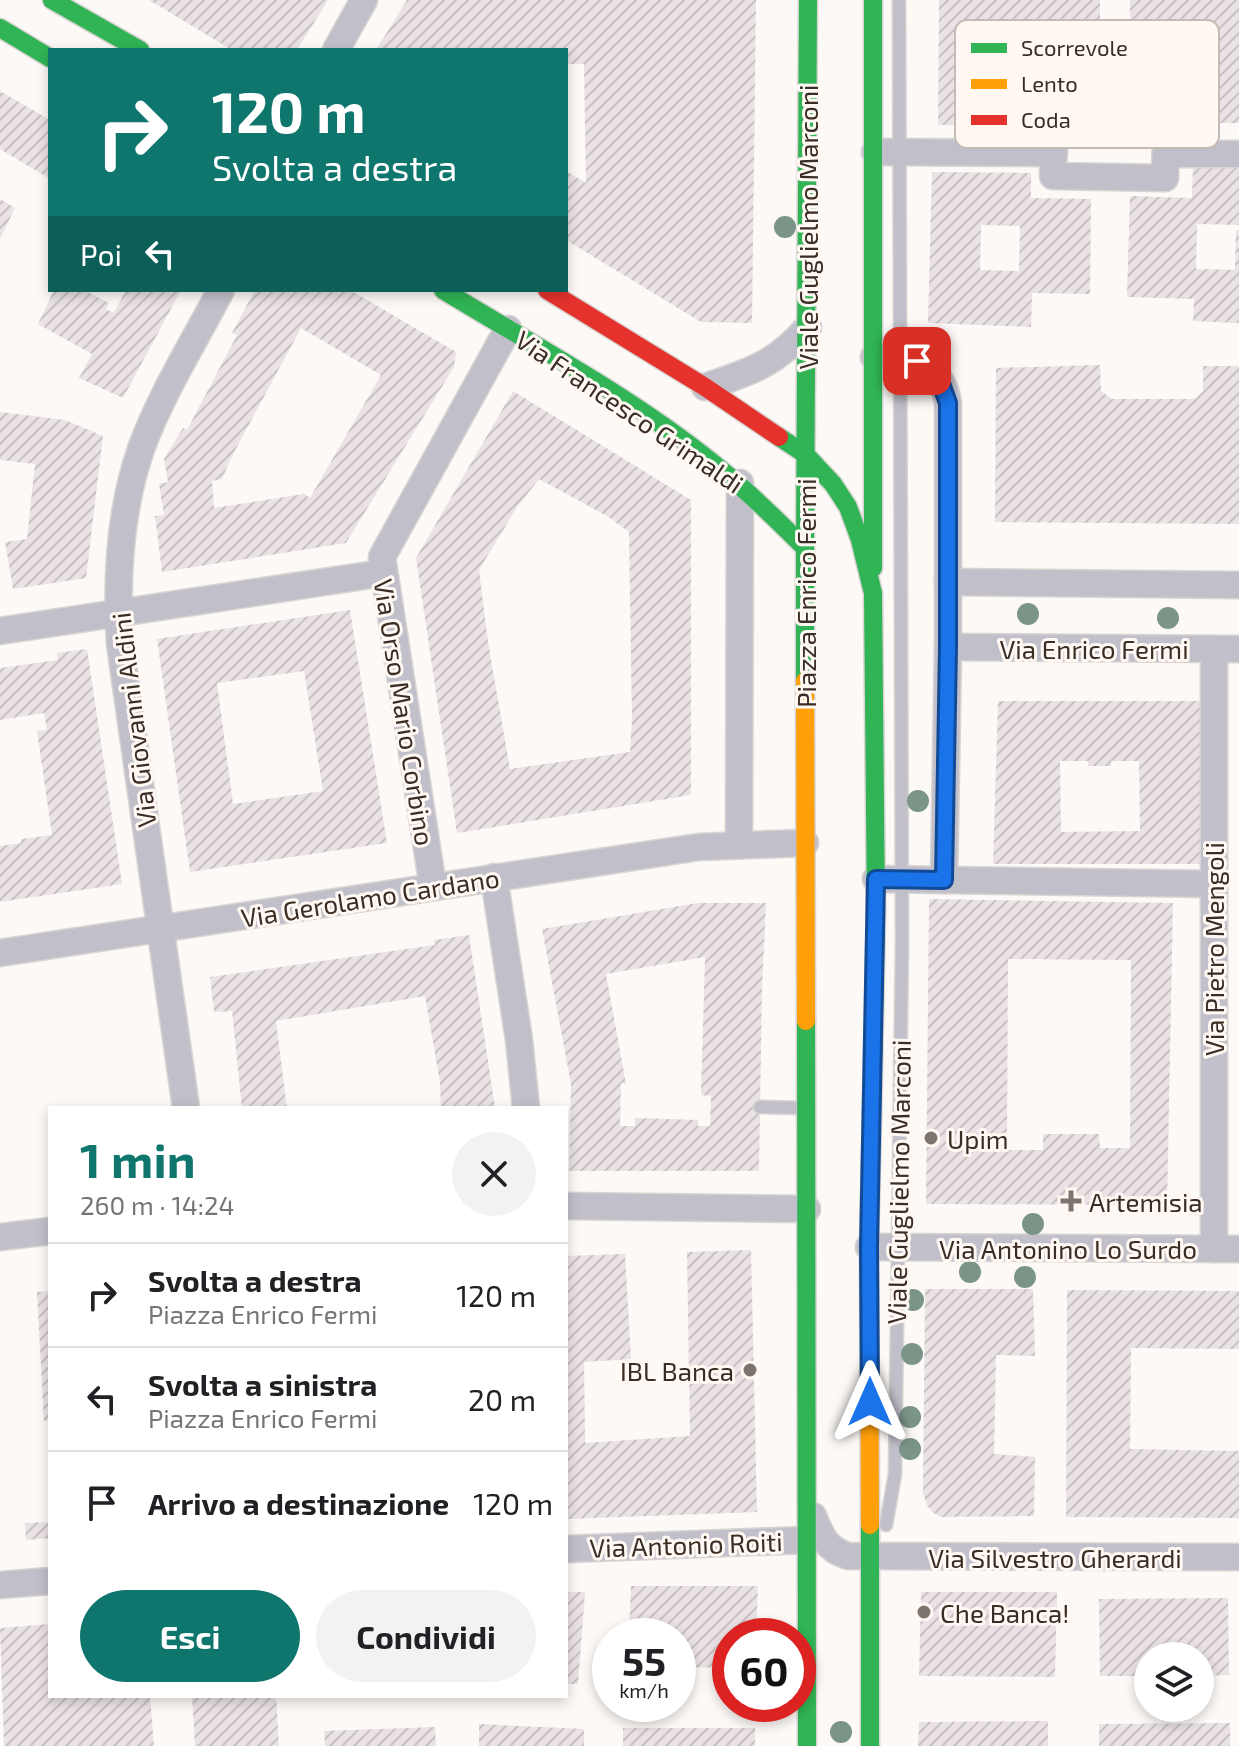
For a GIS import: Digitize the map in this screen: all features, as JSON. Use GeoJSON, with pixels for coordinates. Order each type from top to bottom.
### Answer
{"type":"FeatureCollection","features":[{"type":"Feature","properties":{"kind":"main road"},"geometry":{"type":"LineString","coordinates":[[52,0],[136,48]]}},
{"type":"Feature","properties":{"kind":"main road","name":"Viale Guglielmo Marconi"},"geometry":{"type":"LineString","coordinates":[[805,454],[808,0]]}},
{"type":"Feature","properties":{"kind":"main road"},"geometry":{"type":"LineString","coordinates":[[873,0],[887,152],[887,358]]}},
{"type":"Feature","properties":{"kind":"main road"},"geometry":{"type":"LineString","coordinates":[[0,28],[48,57]]}},
{"type":"Feature","properties":{"kind":"main road","name":"Via Francesco Grimaldi"},"geometry":{"type":"LineString","coordinates":[[446,292],[687,443],[740,483],[805,548]]}},
{"type":"Feature","properties":{"kind":"main road","name":"Via Francesco Grimaldi"},"geometry":{"type":"LineString","coordinates":[[550,292],[705,387],[805,454]]}},
{"type":"Feature","properties":{"kind":"main road","name":"Piazza Enrico Fermi"},"geometry":{"type":"LineString","coordinates":[[887,358],[873,593],[889,888]]}},
{"type":"Feature","properties":{"kind":"main road","name":"Piazza Enrico Fermi"},"geometry":{"type":"LineString","coordinates":[[805,454],[833,484],[848,507],[873,593]]}},
{"type":"Feature","properties":{"kind":"main road","name":"Piazza Enrico Fermi"},"geometry":{"type":"LineString","coordinates":[[805,454],[807,1108]]}},
{"type":"Feature","properties":{"kind":"main road","name":"Viale Guglielmo Marconi"},"geometry":{"type":"LineString","coordinates":[[870,1746],[869,1247],[889,888]]}},
{"type":"Feature","properties":{"kind":"main road"},"geometry":{"type":"LineString","coordinates":[[807,1108],[807,1746]]}},
{"type":"Feature","properties":{"kind":"street"},"geometry":{"type":"LineString","coordinates":[[337,48],[364,0]]}},
{"type":"Feature","properties":{"kind":"street"},"geometry":{"type":"LineString","coordinates":[[1054,148],[1053,176],[1165,178],[1166,148]]}},
{"type":"Feature","properties":{"kind":"street"},"geometry":{"type":"LineString","coordinates":[[887,152],[1054,153]]}},
{"type":"Feature","properties":{"kind":"street"},"geometry":{"type":"LineString","coordinates":[[1166,154],[1239,154]]}},
{"type":"Feature","properties":{"kind":"street","name":"Via Giovanni Aldini"},"geometry":{"type":"LineString","coordinates":[[186,1106],[118,613],[125,522],[141,451],[158,410],[220,292]]}},
{"type":"Feature","properties":{"kind":"street"},"geometry":{"type":"LineString","coordinates":[[705,387],[756,369],[776,358],[808,327]]}},
{"type":"Feature","properties":{"kind":"street","name":"Via Orso Mario Corbino"},"geometry":{"type":"LineString","coordinates":[[433,887],[383,573],[384,550],[508,329]]}},
{"type":"Feature","properties":{"kind":"street"},"geometry":{"type":"LineString","coordinates":[[887,358],[917,361],[934,373],[947,395],[948,647],[944,880]]}},
{"type":"Feature","properties":{"kind":"street"},"geometry":{"type":"LineString","coordinates":[[740,483],[739,844],[805,843]]}},
{"type":"Feature","properties":{"kind":"street"},"geometry":{"type":"LineString","coordinates":[[0,631],[383,573]]}},
{"type":"Feature","properties":{"kind":"street"},"geometry":{"type":"LineString","coordinates":[[948,582],[1239,585]]}},
{"type":"Feature","properties":{"kind":"street","name":"Via Enrico Fermi"},"geometry":{"type":"LineString","coordinates":[[948,647],[1226,649]]}},
{"type":"Feature","properties":{"kind":"street","name":"Via Pietro Mengoli"},"geometry":{"type":"LineString","coordinates":[[1226,649],[1227,832],[1214,884],[1226,1249]]}},
{"type":"Feature","properties":{"kind":"street","name":"Via Gerolamo Cardano"},"geometry":{"type":"LineString","coordinates":[[0,953],[494,877],[739,844]]}},
{"type":"Feature","properties":{"kind":"street"},"geometry":{"type":"LineString","coordinates":[[494,877],[526,1106]]}},
{"type":"Feature","properties":{"kind":"street"},"geometry":{"type":"LineString","coordinates":[[889,888],[944,880],[1214,884]]}},
{"type":"Feature","properties":{"kind":"street"},"geometry":{"type":"LineString","coordinates":[[568,1206],[807,1209]]}},
{"type":"Feature","properties":{"kind":"street"},"geometry":{"type":"LineString","coordinates":[[0,1237],[48,1231]]}},
{"type":"Feature","properties":{"kind":"street","name":"Via Antonino Lo Surdo"},"geometry":{"type":"LineString","coordinates":[[869,1247],[1226,1249]]}},
{"type":"Feature","properties":{"kind":"street"},"geometry":{"type":"LineString","coordinates":[[805,1497],[823,1540],[830,1547],[848,1556],[871,1556]]}},
{"type":"Feature","properties":{"kind":"street","name":"Via Antonio Roiti"},"geometry":{"type":"LineString","coordinates":[[568,1549],[806,1540]]}},
{"type":"Feature","properties":{"kind":"street","name":"Via Silvestro Gherardi"},"geometry":{"type":"LineString","coordinates":[[871,1556],[1239,1557]]}},
{"type":"Feature","properties":{"kind":"street"},"geometry":{"type":"LineString","coordinates":[[0,1585],[48,1581]]}},
{"type":"Feature","properties":{"kind":"lane"},"geometry":{"type":"LineString","coordinates":[[889,888],[887,152],[899,0]]}},
{"type":"Feature","properties":{"kind":"lane","name":"Viale Guglielmo Marconi"},"geometry":{"type":"LineString","coordinates":[[871,1556],[886,1524],[893,1490],[898,1247],[889,888]]}},
{"type":"Feature","properties":{"kind":"lane"},"geometry":{"type":"LineString","coordinates":[[760,1107],[807,1108]]}},
{"type":"Feature","properties":{"kind":"building"},"geometry":{"type":"Polygon","coordinates":[[[149,0],[328,0],[298,48],[229,48],[149,0]]]}},
{"type":"Feature","properties":{"kind":"building"},"geometry":{"type":"Polygon","coordinates":[[[407,0],[756,0],[752,323],[701,322],[568,241],[568,172],[586,183],[584,64],[568,64],[568,48],[377,48],[407,0]]]}},
{"type":"Feature","properties":{"kind":"building"},"geometry":{"type":"Polygon","coordinates":[[[939,0],[1100,0],[1100,20],[955,20],[955,125],[938,125],[939,0]]]}},
{"type":"Feature","properties":{"kind":"building"},"geometry":{"type":"Polygon","coordinates":[[[1130,0],[1239,0],[1239,123],[1219,123],[1219,20],[1130,20],[1130,0]]]}},
{"type":"Feature","properties":{"kind":"building"},"geometry":{"type":"Polygon","coordinates":[[[0,91],[48,119],[48,178],[0,149],[0,91]]]}},
{"type":"Feature","properties":{"kind":"building"},"geometry":{"type":"Polygon","coordinates":[[[1193,167],[1239,168],[1239,225],[1197,224],[1196,269],[1235,270],[1236,230],[1239,230],[1239,323],[1193,321],[1194,299],[1127,297],[1130,196],[1192,198],[1193,167]]]}},
{"type":"Feature","properties":{"kind":"building"},"geometry":{"type":"Polygon","coordinates":[[[932,172],[1031,173],[1031,198],[1091,199],[1090,294],[1032,293],[1031,327],[928,323],[932,172]],[[981,225],[980,270],[1019,271],[1020,226],[981,225]]]}},
{"type":"Feature","properties":{"kind":"building"},"geometry":{"type":"Polygon","coordinates":[[[0,199],[15,208],[0,239],[0,199]]]}},
{"type":"Feature","properties":{"kind":"building"},"geometry":{"type":"Polygon","coordinates":[[[53,292],[88,292],[109,303],[106,309],[114,313],[125,292],[180,292],[123,398],[79,378],[92,354],[38,324],[53,292]]]}},
{"type":"Feature","properties":{"kind":"building"},"geometry":{"type":"Polygon","coordinates":[[[254,292],[353,292],[456,352],[454,367],[346,543],[162,572],[155,516],[164,515],[159,484],[168,482],[164,459],[183,428],[187,430],[237,335],[232,333],[254,292]],[[301,328],[222,479],[212,481],[214,508],[304,494],[310,498],[381,375],[301,328]]]}},
{"type":"Feature","properties":{"kind":"building"},"geometry":{"type":"Polygon","coordinates":[[[1100,365],[1101,391],[1112,399],[1195,399],[1203,391],[1203,366],[1239,366],[1239,524],[995,522],[996,368],[1100,365]]]}},
{"type":"Feature","properties":{"kind":"building"},"geometry":{"type":"Polygon","coordinates":[[[513,391],[691,500],[691,795],[457,833],[416,558],[513,391]],[[539,479],[517,507],[479,570],[510,769],[630,752],[629,532],[607,516],[539,479]]]}},
{"type":"Feature","properties":{"kind":"building"},"geometry":{"type":"Polygon","coordinates":[[[0,412],[65,420],[103,436],[86,578],[13,589],[5,542],[27,539],[35,464],[0,460],[0,412]]]}},
{"type":"Feature","properties":{"kind":"building"},"geometry":{"type":"Polygon","coordinates":[[[350,610],[387,843],[190,872],[157,639],[350,610]],[[304,671],[217,683],[233,804],[323,791],[304,671]]]}},
{"type":"Feature","properties":{"kind":"building"},"geometry":{"type":"Polygon","coordinates":[[[87,649],[122,884],[0,902],[0,846],[21,843],[21,839],[52,835],[37,731],[47,730],[44,713],[0,720],[0,668],[58,660],[57,653],[87,649]]]}},
{"type":"Feature","properties":{"kind":"building"},"geometry":{"type":"Polygon","coordinates":[[[998,701],[1200,701],[1201,864],[993,864],[998,701]],[[1060,761],[1061,832],[1140,831],[1139,761],[1111,761],[1111,766],[1088,766],[1088,761],[1060,761]]]}},
{"type":"Feature","properties":{"kind":"building"},"geometry":{"type":"Polygon","coordinates":[[[929,899],[1173,903],[1167,1205],[926,1204],[929,899]],[[1008,959],[1007,1150],[1043,1150],[1043,1134],[1099,1134],[1100,1148],[1130,1148],[1131,960],[1008,959]]]}},
{"type":"Feature","properties":{"kind":"building"},"geometry":{"type":"Polygon","coordinates":[[[698,903],[766,903],[759,1171],[569,1171],[571,1084],[542,929],[698,903]],[[705,957],[606,974],[626,1084],[621,1083],[620,1126],[635,1126],[635,1118],[698,1120],[698,1126],[710,1126],[711,1096],[701,1095],[705,957]]]}},
{"type":"Feature","properties":{"kind":"building"},"geometry":{"type":"Polygon","coordinates":[[[469,935],[495,1106],[441,1106],[440,1082],[425,996],[276,1021],[287,1106],[242,1106],[232,1011],[214,1012],[210,977],[435,945],[434,940],[469,935]]]}},
{"type":"Feature","properties":{"kind":"building"},"geometry":{"type":"Polygon","coordinates":[[[751,1250],[757,1512],[568,1519],[568,1256],[625,1254],[631,1359],[584,1362],[585,1443],[690,1436],[687,1252],[751,1250]]]}},
{"type":"Feature","properties":{"kind":"building"},"geometry":{"type":"Polygon","coordinates":[[[925,1289],[1033,1289],[1035,1356],[996,1355],[994,1454],[1035,1457],[1034,1516],[941,1517],[927,1505],[923,1493],[925,1289]]]}},
{"type":"Feature","properties":{"kind":"building"},"geometry":{"type":"Polygon","coordinates":[[[1067,1290],[1239,1291],[1239,1349],[1131,1348],[1130,1449],[1239,1451],[1239,1518],[1066,1517],[1067,1290]]]}},
{"type":"Feature","properties":{"kind":"building"},"geometry":{"type":"Polygon","coordinates":[[[48,1291],[48,1420],[44,1421],[37,1292],[48,1291]]]}},
{"type":"Feature","properties":{"kind":"building"},"geometry":{"type":"Polygon","coordinates":[[[48,1522],[48,1538],[26,1540],[25,1523],[48,1522]]]}},
{"type":"Feature","properties":{"kind":"building"},"geometry":{"type":"Polygon","coordinates":[[[631,1586],[758,1586],[757,1618],[712,1618],[712,1668],[696,1667],[696,1618],[630,1618],[631,1586]]]}},
{"type":"Feature","properties":{"kind":"building"},"geometry":{"type":"Polygon","coordinates":[[[568,1592],[585,1592],[578,1684],[568,1684],[568,1592]]]}},
{"type":"Feature","properties":{"kind":"building"},"geometry":{"type":"Polygon","coordinates":[[[921,1592],[1057,1592],[1055,1677],[919,1676],[921,1592]]]}},
{"type":"Feature","properties":{"kind":"building"},"geometry":{"type":"Polygon","coordinates":[[[1228,1598],[1229,1675],[1214,1676],[1214,1642],[1134,1642],[1134,1676],[1100,1676],[1099,1599],[1228,1598]]]}},
{"type":"Feature","properties":{"kind":"building"},"geometry":{"type":"Polygon","coordinates":[[[48,1624],[48,1698],[150,1698],[154,1746],[4,1746],[0,1628],[48,1624]]]}},
{"type":"Feature","properties":{"kind":"building"},"geometry":{"type":"Polygon","coordinates":[[[192,1698],[276,1698],[279,1746],[195,1746],[192,1698]]]}},
{"type":"Feature","properties":{"kind":"building"},"geometry":{"type":"Polygon","coordinates":[[[1048,1721],[1048,1746],[918,1746],[919,1722],[1048,1721]]]}},
{"type":"Feature","properties":{"kind":"building"},"geometry":{"type":"Polygon","coordinates":[[[1230,1723],[1230,1746],[1099,1746],[1099,1724],[1230,1723]]]}},
{"type":"Feature","properties":{"kind":"building"},"geometry":{"type":"Polygon","coordinates":[[[479,1724],[584,1729],[584,1746],[479,1746],[479,1724]]]}},
{"type":"Feature","properties":{"kind":"building"},"geometry":{"type":"Polygon","coordinates":[[[435,1727],[436,1746],[325,1746],[324,1731],[435,1727]]]}},
{"type":"Feature","properties":{"kind":"building"},"geometry":{"type":"Polygon","coordinates":[[[623,1728],[755,1728],[755,1746],[623,1746],[623,1728]]]}},
{"type":"Feature","properties":{"kind":"traffic: fast"},"geometry":{"type":"LineString","coordinates":[[52,0],[136,48]]}},
{"type":"Feature","properties":{"kind":"traffic: fast"},"geometry":{"type":"LineString","coordinates":[[805,548],[808,0]]}},
{"type":"Feature","properties":{"kind":"traffic: fast"},"geometry":{"type":"LineString","coordinates":[[873,0],[873,568]]}},
{"type":"Feature","properties":{"kind":"traffic: fast"},"geometry":{"type":"LineString","coordinates":[[0,28],[48,57]]}},
{"type":"Feature","properties":{"kind":"traffic: fast"},"geometry":{"type":"LineString","coordinates":[[446,292],[658,422],[735,482],[805,548],[805,681]]}},
{"type":"Feature","properties":{"kind":"traffic: fast"},"geometry":{"type":"LineString","coordinates":[[779,437],[805,454],[833,484],[848,507],[873,593],[876,914],[872,1114]]}},
{"type":"Feature","properties":{"kind":"traffic: fast"},"geometry":{"type":"LineString","coordinates":[[806,1021],[807,1746]]}},
{"type":"Feature","properties":{"kind":"traffic: fast"},"geometry":{"type":"LineString","coordinates":[[870,1525],[870,1746]]}},
{"type":"Feature","properties":{"kind":"traffic: slow"},"geometry":{"type":"LineString","coordinates":[[805,681],[806,1021]]}},
{"type":"Feature","properties":{"kind":"traffic: slow"},"geometry":{"type":"LineString","coordinates":[[870,1525],[872,1114]]}},
{"type":"Feature","properties":{"kind":"traffic: jam"},"geometry":{"type":"LineString","coordinates":[[550,292],[705,387],[779,437]]}},
{"type":"Feature","properties":{"kind":"place","name":"Upim"},"geometry":{"type":"Point","coordinates":[931,1138]}},
{"type":"Feature","properties":{"kind":"place","name":"Artemisia"},"geometry":{"type":"Point","coordinates":[1071,1201]}},
{"type":"Feature","properties":{"kind":"place","name":"IBL Banca"},"geometry":{"type":"Point","coordinates":[750,1370]}},
{"type":"Feature","properties":{"kind":"place","name":"Che Banca!"},"geometry":{"type":"Point","coordinates":[924,1612]}},
{"type":"Feature","properties":{"kind":"route"},"geometry":{"type":"LineString","coordinates":[[870,1402],[869,1247],[876,879],[944,880],[948,403],[939,378],[917,361]]}}]}
